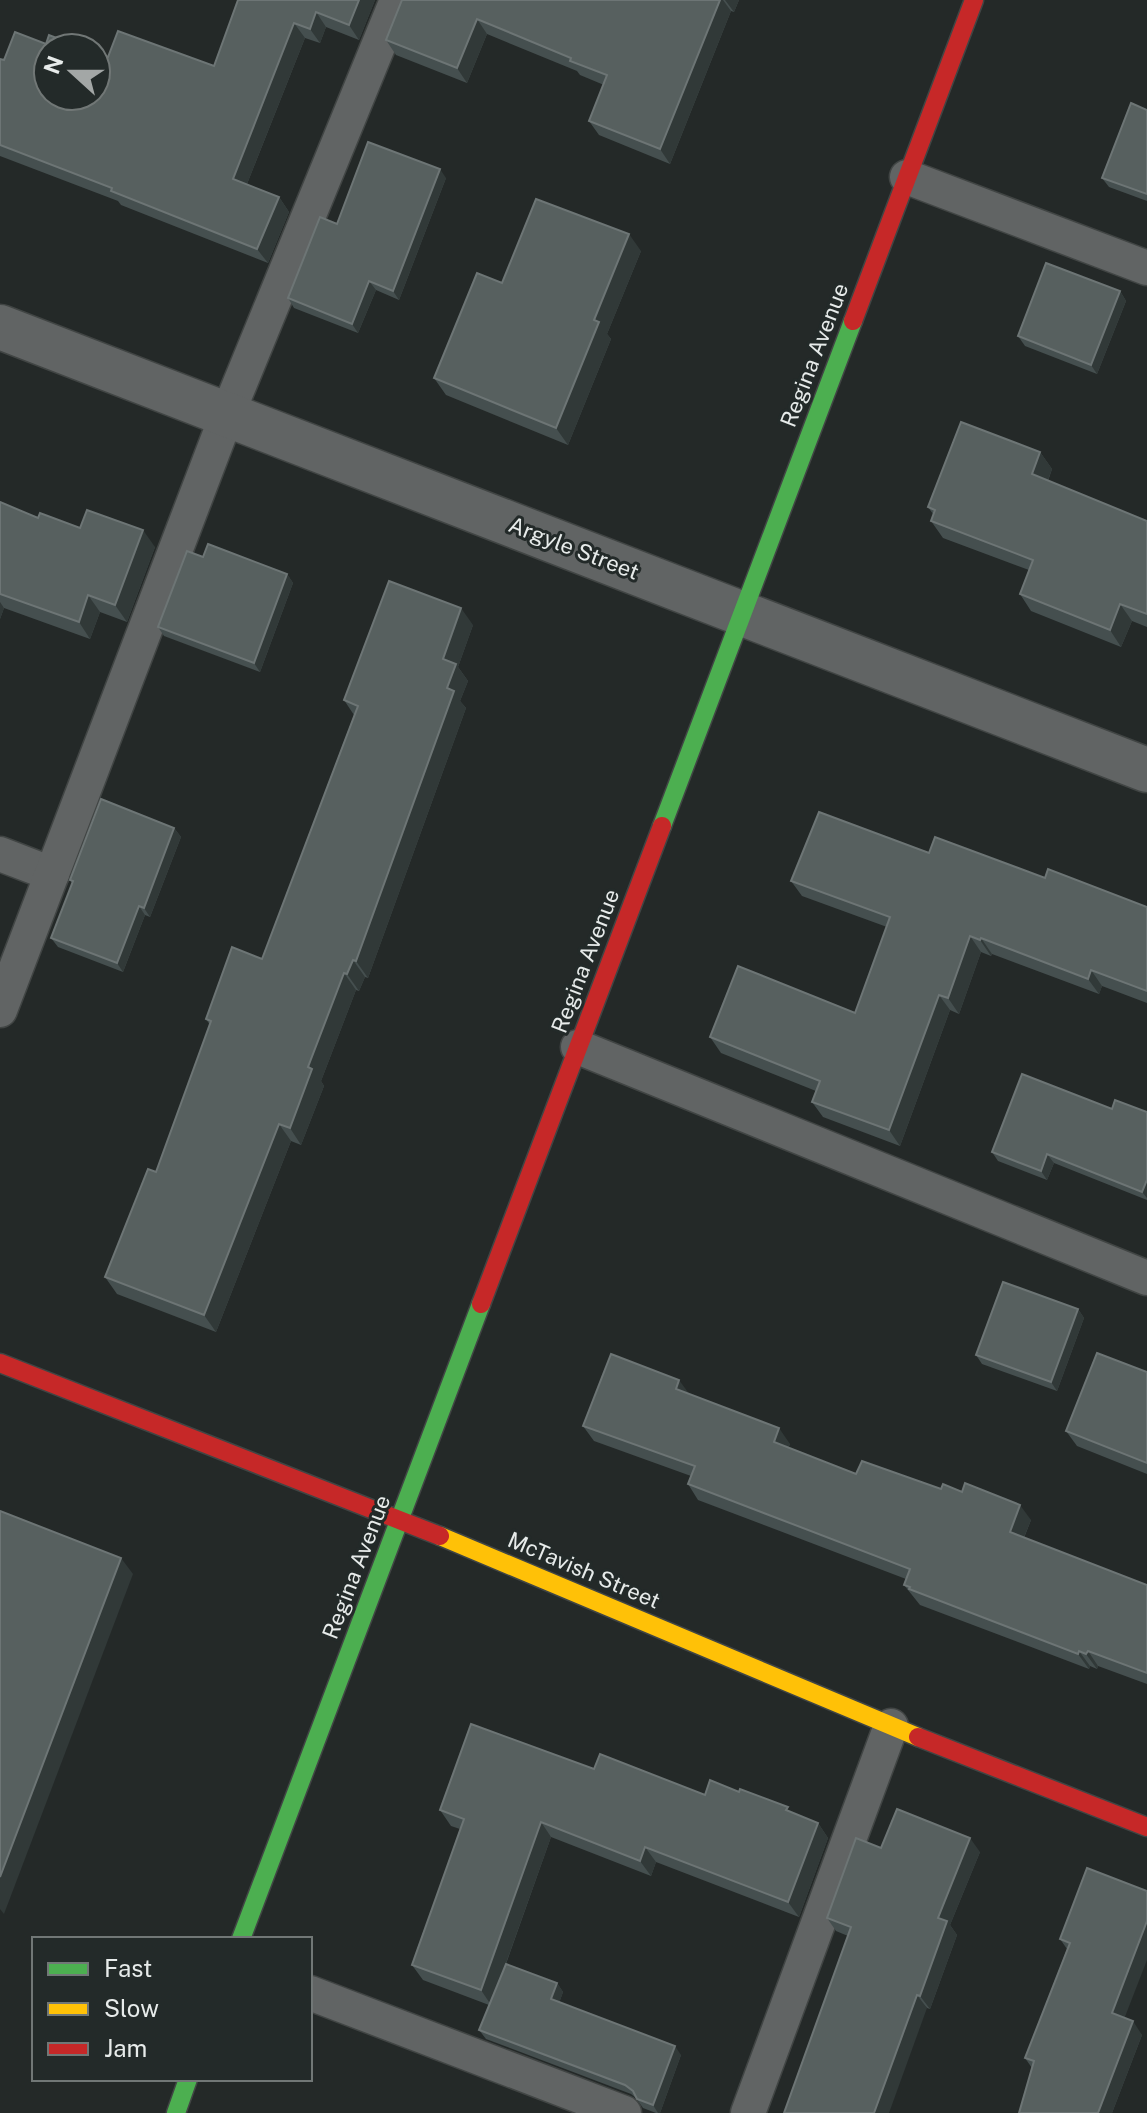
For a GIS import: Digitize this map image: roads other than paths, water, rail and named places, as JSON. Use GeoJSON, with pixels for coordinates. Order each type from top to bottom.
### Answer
{"type":"FeatureCollection","features":[{"type":"Feature","properties":{"kind":"street","name":"Regina Avenue"},"geometry":{"type":"LineString","coordinates":[[242,1937],[974,0]]}},
{"type":"Feature","properties":{"kind":"street","name":"Argyle Street"},"geometry":{"type":"LineString","coordinates":[[0,327],[1147,770]]}},
{"type":"Feature","properties":{"kind":"street","name":"McTavish Street"},"geometry":{"type":"LineString","coordinates":[[0,1363],[400,1519],[891,1726],[1147,1827]]}},
{"type":"Feature","properties":{"kind":"street"},"geometry":{"type":"LineString","coordinates":[[176,2113],[187,2081]]}},
{"type":"Feature","properties":{"kind":"lane"},"geometry":{"type":"LineString","coordinates":[[0,1010],[227,415],[397,0]]}},
{"type":"Feature","properties":{"kind":"lane"},"geometry":{"type":"LineString","coordinates":[[907,177],[1147,268]]}},
{"type":"Feature","properties":{"kind":"lane"},"geometry":{"type":"LineString","coordinates":[[0,854],[52,874]]}},
{"type":"Feature","properties":{"kind":"lane"},"geometry":{"type":"LineString","coordinates":[[578,1047],[1147,1278]]}},
{"type":"Feature","properties":{"kind":"lane"},"geometry":{"type":"LineString","coordinates":[[748,2113],[891,1726]]}},
{"type":"Feature","properties":{"kind":"lane"},"geometry":{"type":"LineString","coordinates":[[312,1994],[624,2113]]}}]}
